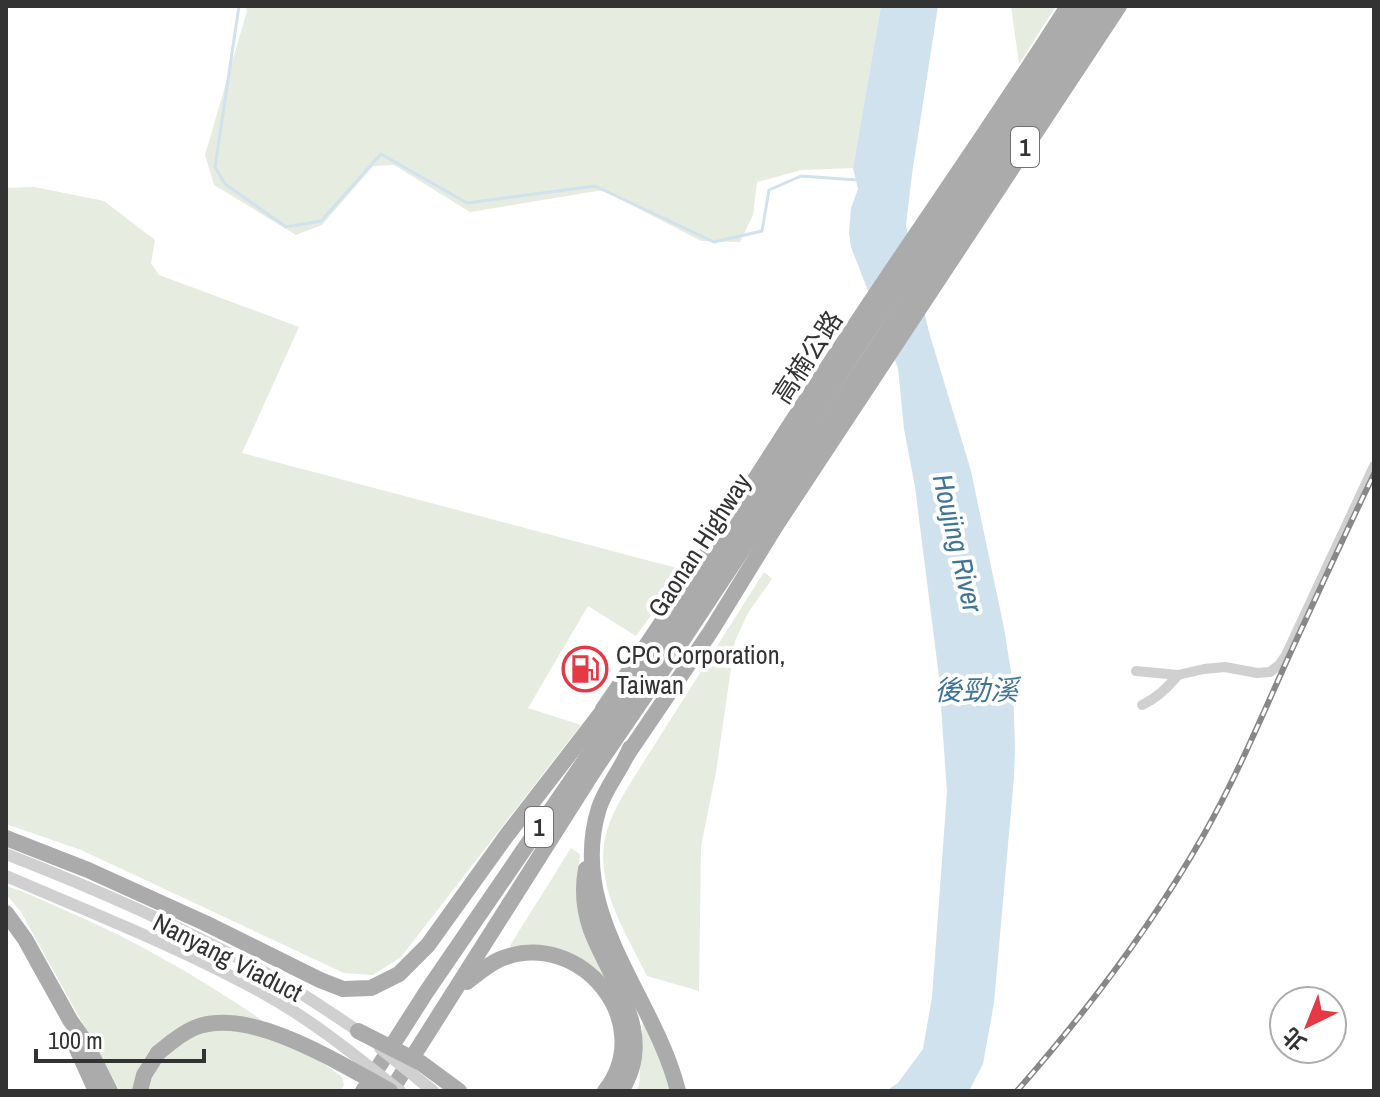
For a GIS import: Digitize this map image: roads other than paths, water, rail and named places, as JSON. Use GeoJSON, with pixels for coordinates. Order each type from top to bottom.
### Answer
{"type":"FeatureCollection","features":[{"type":"Feature","properties":{"kind":"main road","name":"1"},"geometry":{"type":"LineString","coordinates":[[917,245],[1068,6]]}},
{"type":"Feature","properties":{"kind":"main road","name":"1"},"geometry":{"type":"LineString","coordinates":[[917,245],[1085,6]]}},
{"type":"Feature","properties":{"kind":"main road","name":"高楠公路"},"geometry":{"type":"LineString","coordinates":[[868,361],[1102,6]]}},
{"type":"Feature","properties":{"kind":"main road","name":"Gaonan Highway"},"geometry":{"type":"LineString","coordinates":[[685,670],[775,527],[1119,6]]}},
{"type":"Feature","properties":{"kind":"main road","name":"高楠公路"},"geometry":{"type":"LineString","coordinates":[[611,744],[659,652],[855,326],[917,245]]}},
{"type":"Feature","properties":{"kind":"main road","name":"高楠公路"},"geometry":{"type":"LineString","coordinates":[[860,343],[917,245]]}},
{"type":"Feature","properties":{"kind":"main road","name":"Gaonan Highway"},"geometry":{"type":"LineString","coordinates":[[659,652],[860,343]]}},
{"type":"Feature","properties":{"kind":"main road","name":"Gaonan Highway"},"geometry":{"type":"LineString","coordinates":[[363,1091],[609,714],[659,652],[868,361]]}},
{"type":"Feature","properties":{"kind":"main road"},"geometry":{"type":"LineString","coordinates":[[6,838],[88,870],[320,980],[343,989],[371,988],[399,974],[428,945],[507,835],[609,714],[631,680],[659,652]]}},
{"type":"Feature","properties":{"kind":"main road"},"geometry":{"type":"LineString","coordinates":[[621,1091],[632,1066],[632,1023],[592,931],[584,883],[602,799],[627,755],[648,707],[659,652]]}},
{"type":"Feature","properties":{"kind":"main road","name":"1"},"geometry":{"type":"LineString","coordinates":[[627,755],[685,670]]}},
{"type":"Feature","properties":{"kind":"main road"},"geometry":{"type":"LineString","coordinates":[[611,744],[685,670]]}},
{"type":"Feature","properties":{"kind":"main road","name":"1"},"geometry":{"type":"LineString","coordinates":[[390,1091],[611,744]]}},
{"type":"Feature","properties":{"kind":"main road"},"geometry":{"type":"LineString","coordinates":[[591,845],[594,885],[604,924],[659,1037],[678,1091]]}},
{"type":"Feature","properties":{"kind":"main road"},"geometry":{"type":"LineString","coordinates":[[6,913],[25,939],[110,1091]]}},
{"type":"Feature","properties":{"kind":"main road"},"geometry":{"type":"LineString","coordinates":[[456,990],[504,958],[539,953],[560,958],[585,971],[600,984],[621,1020],[623,1049],[616,1074],[605,1091]]}},
{"type":"Feature","properties":{"kind":"main road"},"geometry":{"type":"LineString","coordinates":[[70,1020],[76,1047],[96,1091]]}},
{"type":"Feature","properties":{"kind":"main road"},"geometry":{"type":"LineString","coordinates":[[140,1091],[144,1075],[158,1053],[183,1033],[214,1023],[252,1025],[273,1031],[390,1091]]}},
{"type":"Feature","properties":{"kind":"main road"},"geometry":{"type":"LineString","coordinates":[[358,1031],[421,1063],[459,1091]]}},
{"type":"Feature","properties":{"kind":"main road"},"geometry":{"type":"LineString","coordinates":[[349,1091],[393,1043]]}},
{"type":"Feature","properties":{"kind":"street"},"geometry":{"type":"LineString","coordinates":[[1136,671],[1178,675],[1225,667],[1257,673],[1270,672],[1279,665],[1374,466]]}},
{"type":"Feature","properties":{"kind":"street"},"geometry":{"type":"LineString","coordinates":[[1142,705],[1161,694],[1178,675]]}},
{"type":"Feature","properties":{"kind":"street","name":"Nanyang Viaduct"},"geometry":{"type":"LineString","coordinates":[[6,854],[213,946],[276,979],[358,1031],[433,1091]]}},
{"type":"Feature","properties":{"kind":"street","name":"Nanyang Viaduct"},"geometry":{"type":"LineString","coordinates":[[6,876],[175,948],[264,993],[338,1042],[400,1091]]}},
{"type":"Feature","properties":{"kind":"water","name":"後勁溪"},"geometry":{"type":"Polygon","coordinates":[[[881,6],[938,6],[906,225],[929,332],[971,471],[1013,684],[1014,777],[994,1003],[983,1064],[969,1091],[886,1091],[898,1083],[923,1049],[932,997],[947,792],[939,677],[898,368],[851,247],[849,233],[851,208],[858,189],[853,168],[881,6]]]}},
{"type":"Feature","properties":{"kind":"waterway"},"geometry":{"type":"LineString","coordinates":[[239,6],[215,167],[225,184],[286,227],[321,221],[381,154],[467,203],[595,186],[714,242],[762,231],[769,190],[801,176],[857,180]]}},
{"type":"Feature","properties":{"kind":"railway"},"geometry":{"type":"LineString","coordinates":[[1017,1091],[1116,968],[1203,836],[1238,769],[1374,474]]}},
{"type":"Feature","properties":{"kind":"place","name":"CPC Corporation, Taiwan"},"geometry":{"type":"Point","coordinates":[585,669]}},
{"type":"Feature","properties":{"kind":"water label","name":"Houjing River"},"geometry":{"type":"Point","coordinates":[958,543]}}]}
